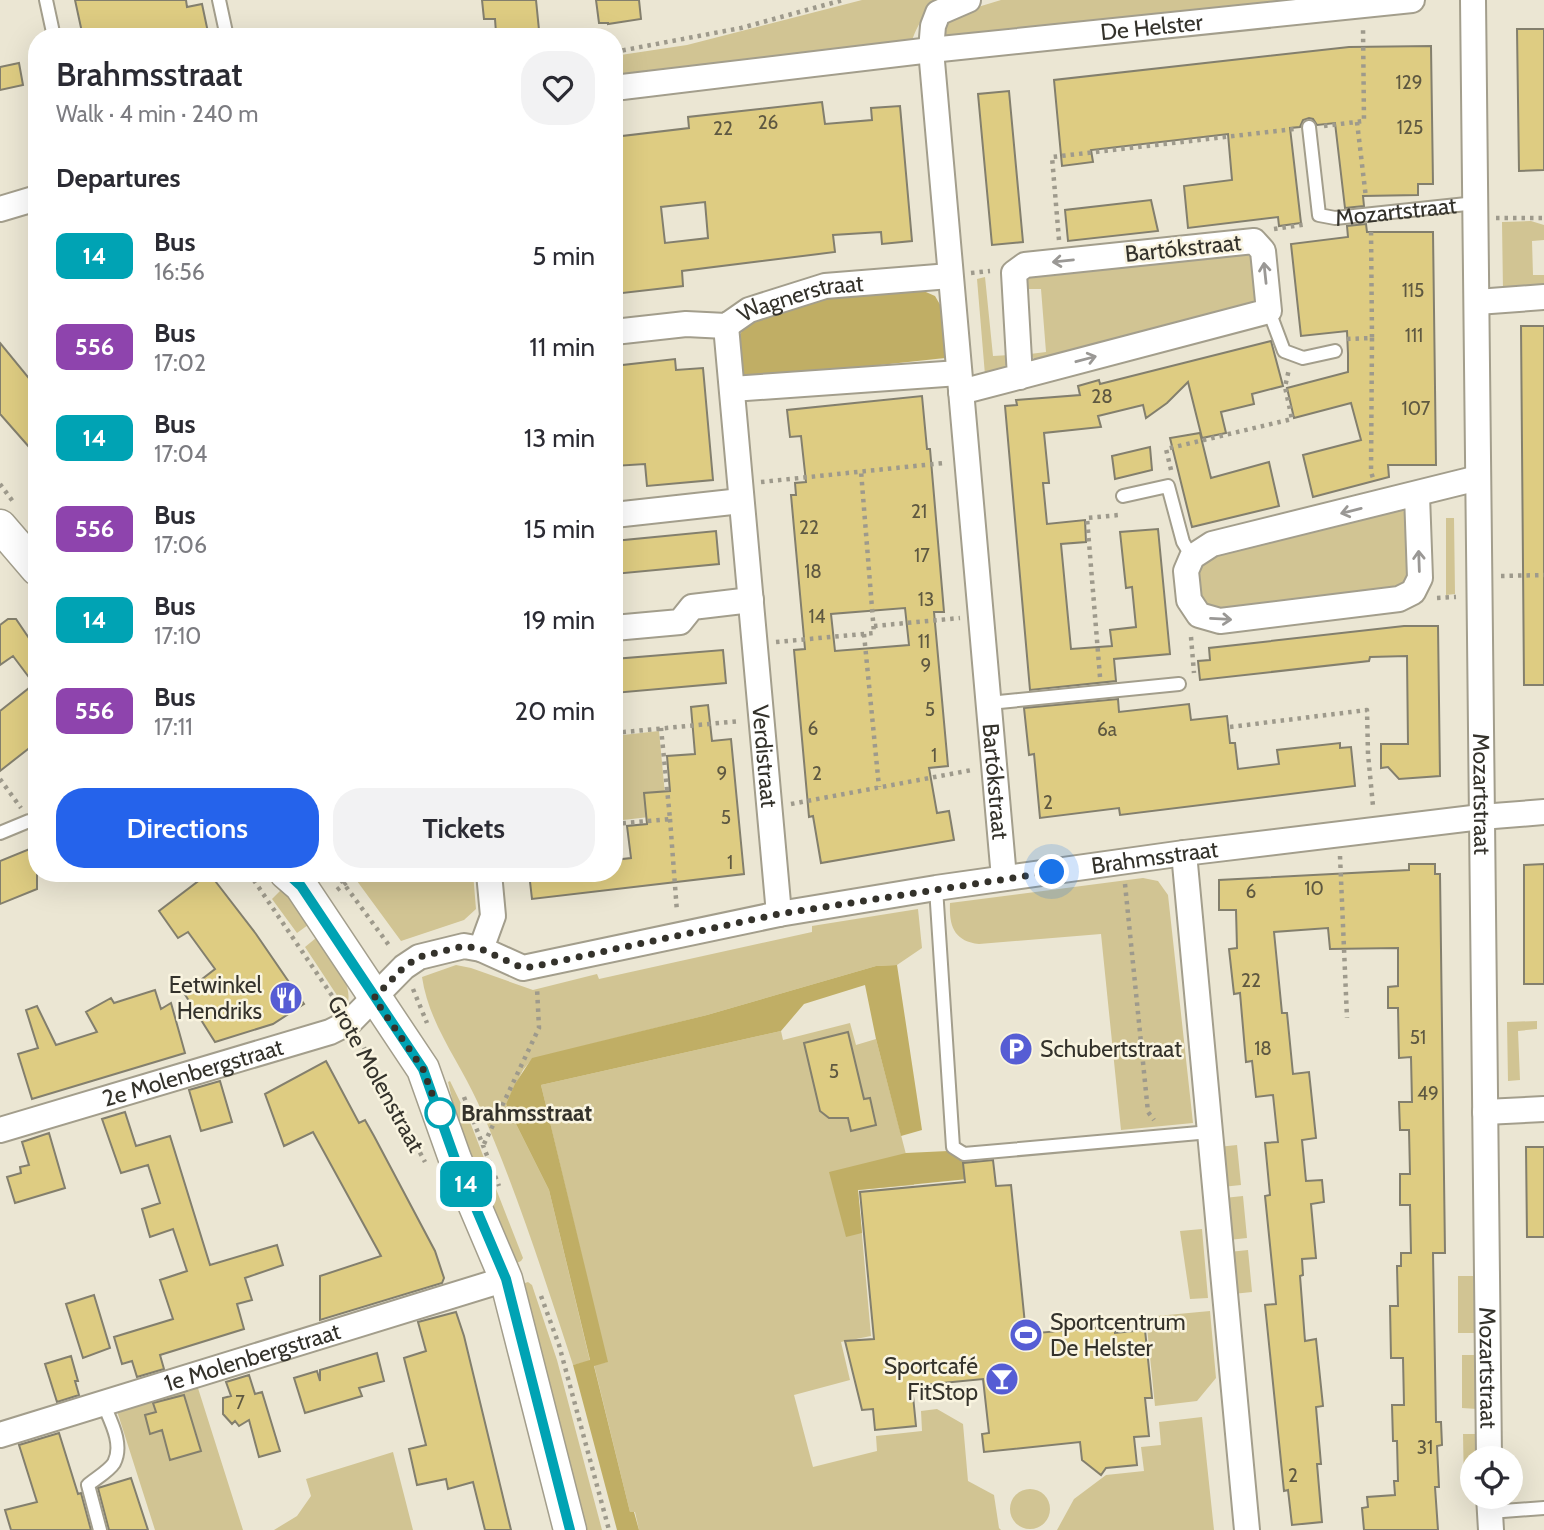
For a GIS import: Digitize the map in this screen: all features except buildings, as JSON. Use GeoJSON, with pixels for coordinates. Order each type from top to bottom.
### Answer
{"type":"FeatureCollection","features":[{"type":"Feature","properties":{"kind":"street"},"geometry":{"type":"LineString","coordinates":[[931,50],[933,26],[938,13],[968,0]]}},
{"type":"Feature","properties":{"kind":"street","name":"De Helster"},"geometry":{"type":"LineString","coordinates":[[623,87],[931,50],[1412,0]]}},
{"type":"Feature","properties":{"kind":"street","name":"Mozartstraat"},"geometry":{"type":"LineString","coordinates":[[1474,0],[1489,1446]]}},
{"type":"Feature","properties":{"kind":"street","name":"Bartókstraat"},"geometry":{"type":"LineString","coordinates":[[931,50],[1004,878]]}},
{"type":"Feature","properties":{"kind":"street"},"geometry":{"type":"LineString","coordinates":[[0,209],[28,201]]}},
{"type":"Feature","properties":{"kind":"street","name":"Bartókstraat"},"geometry":{"type":"LineString","coordinates":[[1018,269],[1025,265],[1254,240],[1263,251],[1269,311]]}},
{"type":"Feature","properties":{"kind":"street"},"geometry":{"type":"LineString","coordinates":[[1018,269],[1014,273],[1020,377]]}},
{"type":"Feature","properties":{"kind":"street","name":"Wagnerstraat"},"geometry":{"type":"LineString","coordinates":[[623,331],[686,324],[726,326],[749,310],[825,286],[950,276]]}},
{"type":"Feature","properties":{"kind":"street"},"geometry":{"type":"LineString","coordinates":[[1477,302],[1544,297]]}},
{"type":"Feature","properties":{"kind":"street"},"geometry":{"type":"LineString","coordinates":[[732,389],[960,383],[1020,377],[1269,311]]}},
{"type":"Feature","properties":{"kind":"street","name":"Verdistraat"},"geometry":{"type":"LineString","coordinates":[[726,326],[779,914]]}},
{"type":"Feature","properties":{"kind":"street"},"geometry":{"type":"LineString","coordinates":[[1417,495],[1420,578],[1413,592],[1399,599],[1220,621],[1199,615],[1189,600],[1186,571],[1192,557],[1212,544],[1478,478]]}},
{"type":"Feature","properties":{"kind":"street"},"geometry":{"type":"LineString","coordinates":[[623,513],[740,493]]}},
{"type":"Feature","properties":{"kind":"street"},"geometry":{"type":"LineString","coordinates":[[0,526],[28,559]]}},
{"type":"Feature","properties":{"kind":"street"},"geometry":{"type":"LineString","coordinates":[[623,627],[680,622],[692,607],[751,600]]}},
{"type":"Feature","properties":{"kind":"street","name":"Brahmsstraat"},"geometry":{"type":"LineString","coordinates":[[374,998],[404,967],[419,957],[464,946],[481,949],[523,968],[779,914],[936,888],[1184,853],[1481,817],[1544,812]]}},
{"type":"Feature","properties":{"kind":"street"},"geometry":{"type":"LineString","coordinates":[[1184,853],[1247,1530]]}},
{"type":"Feature","properties":{"kind":"street","name":"Grote Molenstraat"},"geometry":{"type":"LineString","coordinates":[[296,882],[423,1069],[455,1159],[506,1279],[570,1530]]}},
{"type":"Feature","properties":{"kind":"street"},"geometry":{"type":"LineString","coordinates":[[481,949],[493,916],[490,882]]}},
{"type":"Feature","properties":{"kind":"street","name":"2e Molenbergstraat"},"geometry":{"type":"LineString","coordinates":[[0,1130],[330,1032],[350,1023],[374,998]]}},
{"type":"Feature","properties":{"kind":"street"},"geometry":{"type":"LineString","coordinates":[[1485,1112],[1544,1109]]}},
{"type":"Feature","properties":{"kind":"street","name":"1e Molenbergstraat"},"geometry":{"type":"LineString","coordinates":[[0,1435],[506,1279]]}},
{"type":"Feature","properties":{"kind":"lane"},"geometry":{"type":"LineString","coordinates":[[46,0],[52,28]]}},
{"type":"Feature","properties":{"kind":"lane"},"geometry":{"type":"LineString","coordinates":[[219,0],[225,28]]}},
{"type":"Feature","properties":{"kind":"lane","name":"Mozartstraat"},"geometry":{"type":"LineString","coordinates":[[1310,127],[1319,215],[1335,218],[1476,210]]}},
{"type":"Feature","properties":{"kind":"lane"},"geometry":{"type":"LineString","coordinates":[[1269,311],[1284,351],[1303,358],[1335,351]]}},
{"type":"Feature","properties":{"kind":"lane"},"geometry":{"type":"LineString","coordinates":[[1123,496],[1168,486],[1183,542],[1192,557]]}},
{"type":"Feature","properties":{"kind":"lane"},"geometry":{"type":"LineString","coordinates":[[989,703],[1179,684]]}},
{"type":"Feature","properties":{"kind":"lane"},"geometry":{"type":"LineString","coordinates":[[0,833],[28,821]]}},
{"type":"Feature","properties":{"kind":"lane"},"geometry":{"type":"LineString","coordinates":[[936,888],[953,1147],[964,1154],[1210,1132]]}},
{"type":"Feature","properties":{"kind":"lane"},"geometry":{"type":"LineString","coordinates":[[100,1530],[88,1485],[113,1464],[116,1449],[115,1432],[103,1403]]}},
{"type":"Feature","properties":{"kind":"lane"},"geometry":{"type":"LineString","coordinates":[[1490,1513],[1544,1508]]}},
{"type":"Feature","properties":{"kind":"path"},"geometry":{"type":"LineString","coordinates":[[623,50],[741,28],[843,0]]}},
{"type":"Feature","properties":{"kind":"path"},"geometry":{"type":"LineString","coordinates":[[1061,261],[1052,157],[1364,121],[1363,5]]}},
{"type":"Feature","properties":{"kind":"path"},"geometry":{"type":"LineString","coordinates":[[1357,122],[1369,214],[1371,472],[1380,504]]}},
{"type":"Feature","properties":{"kind":"path","name":"Mozartstraat"},"geometry":{"type":"LineString","coordinates":[[1476,210],[1544,218]]}},
{"type":"Feature","properties":{"kind":"path"},"geometry":{"type":"LineString","coordinates":[[1254,240],[1268,230],[1306,225],[1319,215]]}},
{"type":"Feature","properties":{"kind":"path"},"geometry":{"type":"LineString","coordinates":[[950,276],[1018,269]]}},
{"type":"Feature","properties":{"kind":"path"},"geometry":{"type":"LineString","coordinates":[[1335,351],[1344,339],[1372,338]]}},
{"type":"Feature","properties":{"kind":"path"},"geometry":{"type":"LineString","coordinates":[[1168,486],[1173,476],[1166,449],[1292,419],[1285,387],[1292,355]]}},
{"type":"Feature","properties":{"kind":"path"},"geometry":{"type":"LineString","coordinates":[[740,493],[860,471],[967,461]]}},
{"type":"Feature","properties":{"kind":"path"},"geometry":{"type":"LineString","coordinates":[[755,644],[874,634],[860,471]]}},
{"type":"Feature","properties":{"kind":"path"},"geometry":{"type":"LineString","coordinates":[[1101,692],[1087,518],[1119,515],[1123,496]]}},
{"type":"Feature","properties":{"kind":"path"},"geometry":{"type":"LineString","coordinates":[[1413,592],[1429,599],[1479,585],[1544,575]]}},
{"type":"Feature","properties":{"kind":"path"},"geometry":{"type":"LineString","coordinates":[[1179,684],[1195,679],[1189,624],[1199,615]]}},
{"type":"Feature","properties":{"kind":"path"},"geometry":{"type":"LineString","coordinates":[[874,626],[981,617]]}},
{"type":"Feature","properties":{"kind":"path"},"geometry":{"type":"LineString","coordinates":[[864,634],[879,787]]}},
{"type":"Feature","properties":{"kind":"path"},"geometry":{"type":"LineString","coordinates":[[1230,727],[1367,710],[1368,754],[1376,830]]}},
{"type":"Feature","properties":{"kind":"path"},"geometry":{"type":"LineString","coordinates":[[623,732],[762,719]]}},
{"type":"Feature","properties":{"kind":"path"},"geometry":{"type":"LineString","coordinates":[[661,728],[679,935]]}},
{"type":"Feature","properties":{"kind":"path"},"geometry":{"type":"LineString","coordinates":[[769,808],[994,766]]}},
{"type":"Feature","properties":{"kind":"path"},"geometry":{"type":"LineString","coordinates":[[0,779],[28,820]]}},
{"type":"Feature","properties":{"kind":"path"},"geometry":{"type":"LineString","coordinates":[[623,823],[670,819]]}},
{"type":"Feature","properties":{"kind":"path"},"geometry":{"type":"LineString","coordinates":[[1340,834],[1341,916],[1347,1018]]}},
{"type":"Feature","properties":{"kind":"path"},"geometry":{"type":"LineString","coordinates":[[1124,862],[1147,1112],[1159,1126],[1161,1137]]}},
{"type":"Feature","properties":{"kind":"path","name":"Grote Molenstraat"},"geometry":{"type":"LineString","coordinates":[[255,882],[350,1023],[428,1168]]}},
{"type":"Feature","properties":{"kind":"path"},"geometry":{"type":"LineString","coordinates":[[338,890],[347,882]]}},
{"type":"Feature","properties":{"kind":"path"},"geometry":{"type":"LineString","coordinates":[[484,1144],[539,1028],[536,966]]}},
{"type":"Feature","properties":{"kind":"shaded area"},"geometry":{"type":"Polygon","coordinates":[[[862,0],[946,0],[924,17],[912,41],[623,76],[623,55],[687,45],[862,0]]]}},
{"type":"Feature","properties":{"kind":"shaded area"},"geometry":{"type":"Polygon","coordinates":[[[1001,0],[1293,0],[951,38],[944,34],[945,17],[1001,0]]]}},
{"type":"Feature","properties":{"kind":"shaded area"},"geometry":{"type":"Polygon","coordinates":[[[1531,221],[1544,225],[1544,240],[1532,241],[1533,275],[1544,275],[1544,287],[1503,291],[1502,222],[1531,221]]]}},
{"type":"Feature","properties":{"kind":"shaded area"},"geometry":{"type":"Polygon","coordinates":[[[1243,252],[1252,258],[1261,291],[1254,307],[1036,361],[1030,354],[1046,352],[1041,289],[1024,289],[1025,281],[1033,273],[1243,252]]]}},
{"type":"Feature","properties":{"kind":"shaded area"},"geometry":{"type":"Polygon","coordinates":[[[985,277],[993,356],[1010,355],[1002,370],[985,375],[977,279],[985,277]]]}},
{"type":"Feature","properties":{"kind":"shaded area"},"geometry":{"type":"Polygon","coordinates":[[[919,289],[935,296],[942,308],[945,358],[742,380],[739,336],[747,323],[811,301],[858,293],[919,289]]]}},
{"type":"Feature","properties":{"kind":"shaded area"},"geometry":{"type":"Polygon","coordinates":[[[1402,509],[1410,519],[1410,573],[1407,584],[1394,591],[1227,611],[1207,606],[1199,597],[1196,568],[1204,557],[1402,509]]]}},
{"type":"Feature","properties":{"kind":"shaded area"},"geometry":{"type":"Polygon","coordinates":[[[1446,518],[1454,518],[1455,594],[1446,595],[1446,518]]]}},
{"type":"Feature","properties":{"kind":"shaded area"},"geometry":{"type":"Polygon","coordinates":[[[659,731],[667,815],[623,820],[623,735],[659,731]]]}},
{"type":"Feature","properties":{"kind":"shaded area"},"geometry":{"type":"Polygon","coordinates":[[[1143,878],[1158,881],[1168,895],[1193,1123],[1121,1130],[1101,934],[979,944],[964,940],[955,931],[950,903],[1143,878]]]}},
{"type":"Feature","properties":{"kind":"shaded area"},"geometry":{"type":"Polygon","coordinates":[[[358,882],[474,882],[476,909],[464,920],[401,941],[358,882]]]}},
{"type":"Feature","properties":{"kind":"shaded area"},"geometry":{"type":"Polygon","coordinates":[[[280,891],[284,891],[308,925],[297,933],[272,899],[280,891]]]}},
{"type":"Feature","properties":{"kind":"shaded area"},"geometry":{"type":"Polygon","coordinates":[[[918,909],[922,948],[897,965],[876,966],[707,1015],[532,1059],[523,1070],[506,1104],[549,1190],[590,1361],[573,1365],[505,1167],[478,1103],[431,1011],[422,977],[456,965],[533,990],[597,974],[599,979],[812,932],[812,926],[918,909]]]}},
{"type":"Feature","properties":{"kind":"shaded area"},"geometry":{"type":"Polygon","coordinates":[[[316,938],[345,981],[348,990],[346,1009],[305,947],[316,938]]]}},
{"type":"Feature","properties":{"kind":"shaded area"},"geometry":{"type":"Polygon","coordinates":[[[897,965],[922,1130],[901,1136],[865,985],[804,1004],[781,1031],[541,1085],[608,1362],[594,1366],[630,1512],[634,1512],[639,1530],[617,1530],[573,1365],[590,1360],[549,1190],[506,1104],[515,1084],[532,1058],[707,1015],[876,966],[897,965]]]}},
{"type":"Feature","properties":{"kind":"shaded area"},"geometry":{"type":"Polygon","coordinates":[[[1537,1021],[1537,1029],[1518,1031],[1520,1080],[1508,1081],[1507,1022],[1537,1021]]]}},
{"type":"Feature","properties":{"kind":"shaded area"},"geometry":{"type":"Polygon","coordinates":[[[850,1023],[856,1045],[876,1039],[914,1185],[858,1190],[871,1336],[841,1342],[850,1380],[794,1395],[813,1467],[877,1451],[876,1436],[922,1431],[921,1411],[937,1409],[963,1424],[968,1481],[994,1495],[1001,1530],[639,1530],[635,1512],[630,1512],[594,1365],[607,1362],[541,1085],[781,1031],[783,1040],[850,1023]]]}},
{"type":"Feature","properties":{"kind":"shaded area"},"geometry":{"type":"Polygon","coordinates":[[[450,1081],[470,1122],[523,1258],[513,1265],[462,1140],[448,1082],[450,1081]]]}},
{"type":"Feature","properties":{"kind":"shaded area"},"geometry":{"type":"Polygon","coordinates":[[[1237,1145],[1241,1185],[1222,1187],[1218,1147],[1237,1145]]]}},
{"type":"Feature","properties":{"kind":"shaded area"},"geometry":{"type":"Polygon","coordinates":[[[948,1151],[970,1160],[968,1179],[858,1190],[862,1233],[846,1237],[829,1172],[906,1153],[948,1151]]]}},
{"type":"Feature","properties":{"kind":"shaded area"},"geometry":{"type":"Polygon","coordinates":[[[1243,1196],[1247,1238],[1229,1240],[1224,1198],[1243,1196]]]}},
{"type":"Feature","properties":{"kind":"shaded area"},"geometry":{"type":"Polygon","coordinates":[[[1202,1229],[1208,1298],[1190,1299],[1180,1231],[1202,1229]]]}},
{"type":"Feature","properties":{"kind":"shaded area"},"geometry":{"type":"Polygon","coordinates":[[[1248,1250],[1252,1292],[1233,1294],[1229,1252],[1248,1250]]]}},
{"type":"Feature","properties":{"kind":"shaded area"},"geometry":{"type":"Polygon","coordinates":[[[1458,1276],[1476,1276],[1476,1333],[1458,1333],[1458,1276]]]}},
{"type":"Feature","properties":{"kind":"shaded area"},"geometry":{"type":"Polygon","coordinates":[[[528,1282],[532,1285],[557,1360],[602,1530],[584,1530],[519,1285],[528,1282]]]}},
{"type":"Feature","properties":{"kind":"shaded area"},"geometry":{"type":"Polygon","coordinates":[[[1210,1311],[1216,1378],[1197,1401],[1155,1406],[1146,1317],[1210,1311]]]}},
{"type":"Feature","properties":{"kind":"shaded area"},"geometry":{"type":"Polygon","coordinates":[[[1462,1355],[1476,1355],[1477,1409],[1462,1408],[1462,1355]]]}},
{"type":"Feature","properties":{"kind":"shaded area"},"geometry":{"type":"Polygon","coordinates":[[[197,1385],[243,1530],[155,1530],[117,1411],[197,1385]]]}},
{"type":"Feature","properties":{"kind":"shaded area"},"geometry":{"type":"Polygon","coordinates":[[[1202,1417],[1214,1530],[1057,1530],[1074,1499],[1106,1475],[1144,1471],[1141,1447],[1161,1445],[1159,1422],[1202,1417]]]}},
{"type":"Feature","properties":{"kind":"shaded area"},"geometry":{"type":"Polygon","coordinates":[[[1463,1434],[1477,1434],[1478,1446],[1463,1446],[1463,1434]]]}},
{"type":"Feature","properties":{"kind":"shaded area"},"geometry":{"type":"Polygon","coordinates":[[[393,1452],[413,1530],[274,1530],[297,1516],[311,1496],[306,1479],[393,1452]]]}},
{"type":"Feature","properties":{"kind":"shaded area"},"geometry":{"type":"Polygon","coordinates":[[[1030,1489],[1038,1490],[1044,1495],[1049,1501],[1049,1517],[1044,1523],[1038,1528],[1030,1529],[1022,1528],[1016,1523],[1011,1517],[1010,1509],[1011,1501],[1016,1495],[1022,1490],[1030,1489]]]}},
{"type":"Feature","properties":{"kind":"bus line","name":"14"},"geometry":{"type":"LineString","coordinates":[[297,882],[423,1069],[430,1085],[455,1159],[506,1279],[570,1530]]}},
{"type":"Feature","properties":{"kind":"place","name":"Eetwinkel Hendriks"},"geometry":{"type":"Point","coordinates":[286,998]}},
{"type":"Feature","properties":{"kind":"place","name":"Schubertstraat"},"geometry":{"type":"Point","coordinates":[1016,1049]}},
{"type":"Feature","properties":{"kind":"place","name":"Brahmsstraat"},"geometry":{"type":"Point","coordinates":[440,1113]}},
{"type":"Feature","properties":{"kind":"place","name":"Sportcentrum De Helster"},"geometry":{"type":"Point","coordinates":[1026,1335]}},
{"type":"Feature","properties":{"kind":"place","name":"Sportcafé FitStop"},"geometry":{"type":"Point","coordinates":[1002,1379]}},
{"type":"Feature","properties":{"kind":"route"},"geometry":{"type":"LineString","coordinates":[[440,1113],[442,1121],[423,1069],[374,998],[404,967],[419,957],[464,946],[481,949],[523,968],[779,914],[1052,872]]}}]}
